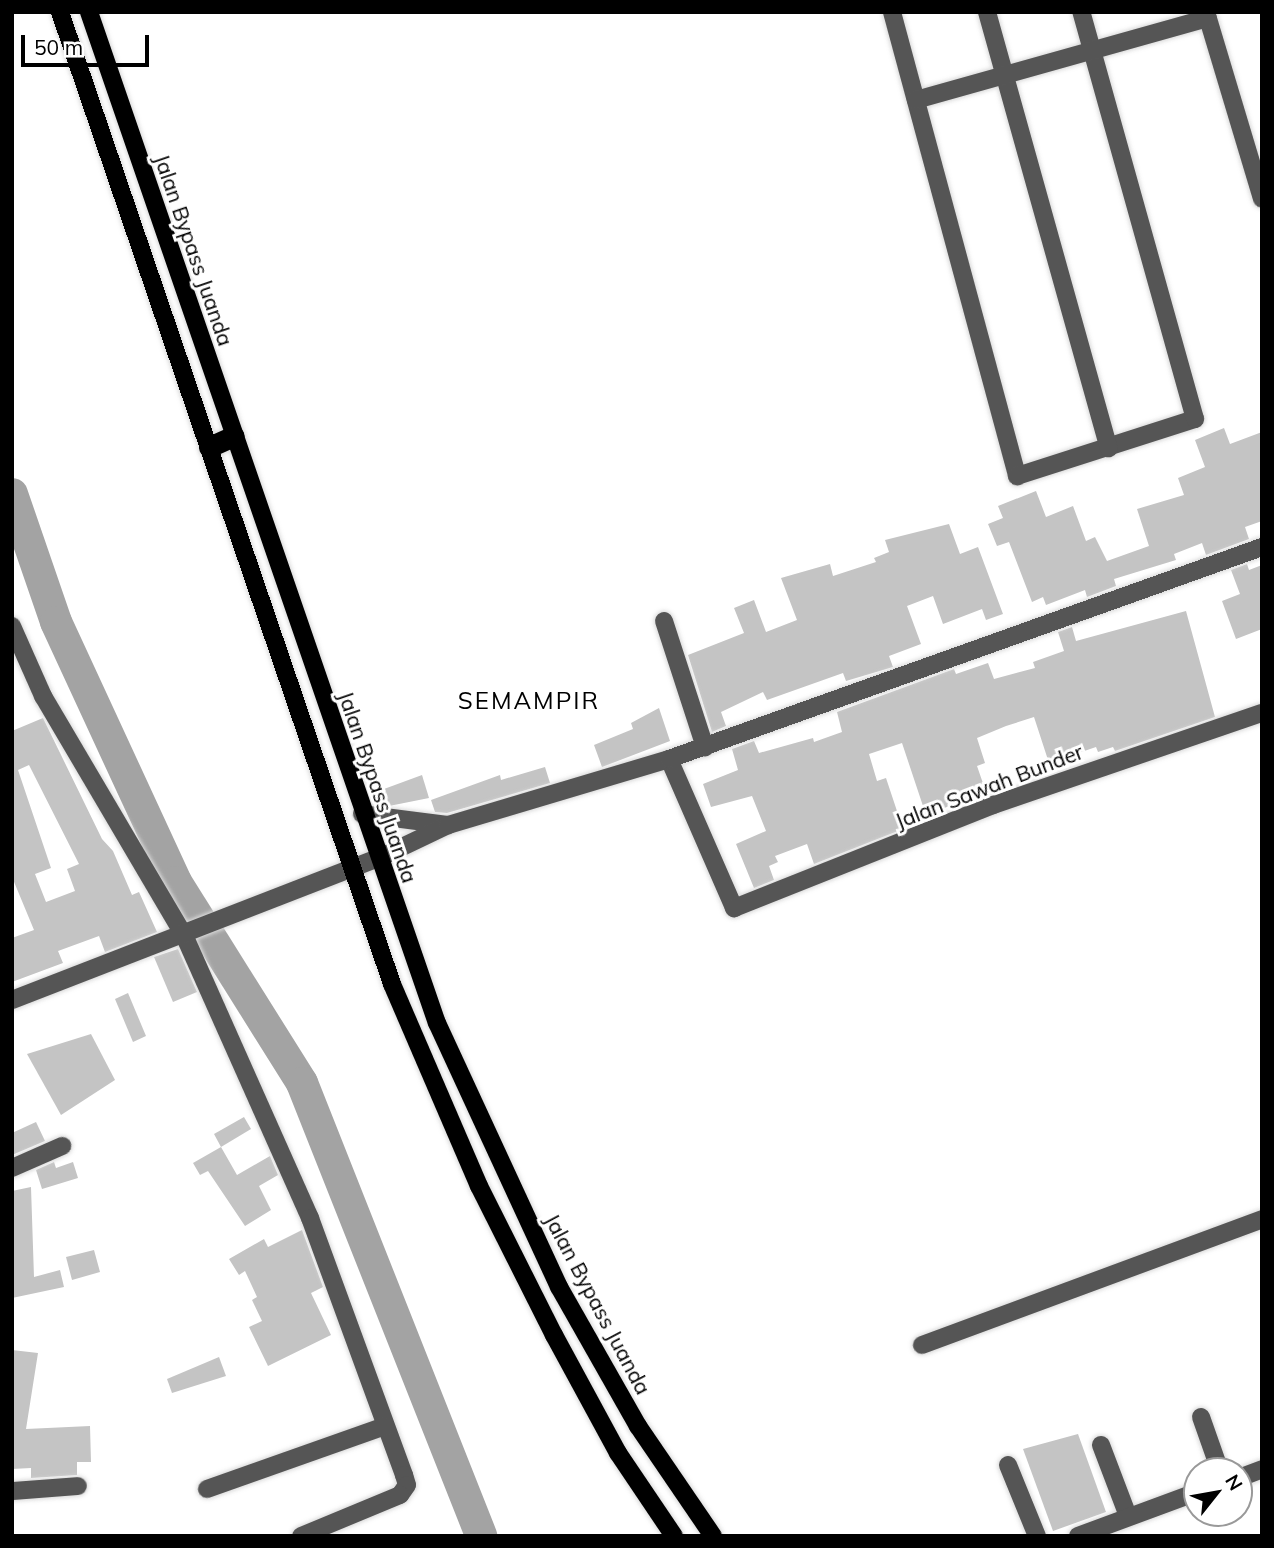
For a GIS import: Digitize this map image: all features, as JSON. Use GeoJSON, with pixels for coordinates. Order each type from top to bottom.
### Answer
{"type":"FeatureCollection","features":[{"type":"Feature","properties":{"kind":"highway"},"geometry":{"type":"LineString","coordinates":[[209,447],[234,436]]}},
{"type":"Feature","properties":{"kind":"main road"},"geometry":{"type":"LineString","coordinates":[[60,12],[392,984],[479,1186],[618,1453],[674,1536]]}},
{"type":"Feature","properties":{"kind":"main road","name":"Jalan Bypass Juanda"},"geometry":{"type":"LineString","coordinates":[[89,12],[362,814],[437,1023],[542,1249],[638,1426],[713,1536]]}},
{"type":"Feature","properties":{"kind":"main road"},"geometry":{"type":"LineString","coordinates":[[519,1264],[533,1260],[542,1249]]}},
{"type":"Feature","properties":{"kind":"street"},"geometry":{"type":"LineString","coordinates":[[892,12],[1017,476],[1195,419],[1081,12]]}},
{"type":"Feature","properties":{"kind":"street"},"geometry":{"type":"LineString","coordinates":[[986,12],[1109,448]]}},
{"type":"Feature","properties":{"kind":"street"},"geometry":{"type":"LineString","coordinates":[[916,100],[1092,51],[1207,15],[1262,200]]}},
{"type":"Feature","properties":{"kind":"street"},"geometry":{"type":"LineString","coordinates":[[12,1000],[188,933],[350,866],[379,858],[448,825],[669,760],[1262,547]]}},
{"type":"Feature","properties":{"kind":"street"},"geometry":{"type":"LineString","coordinates":[[664,621],[705,747]]}},
{"type":"Feature","properties":{"kind":"street"},"geometry":{"type":"LineString","coordinates":[[12,626],[43,696],[188,933],[310,1218],[404,1475],[404,1492],[302,1536]]}},
{"type":"Feature","properties":{"kind":"street","name":"Jalan Sawah Bunder"},"geometry":{"type":"LineString","coordinates":[[669,760],[734,908],[993,805],[1262,713]]}},
{"type":"Feature","properties":{"kind":"street"},"geometry":{"type":"LineString","coordinates":[[362,814],[448,825]]}},
{"type":"Feature","properties":{"kind":"street"},"geometry":{"type":"LineString","coordinates":[[12,1168],[62,1146]]}},
{"type":"Feature","properties":{"kind":"street"},"geometry":{"type":"LineString","coordinates":[[922,1345],[1262,1219]]}},
{"type":"Feature","properties":{"kind":"street"},"geometry":{"type":"LineString","coordinates":[[1201,1417],[1215,1457]]}},
{"type":"Feature","properties":{"kind":"street"},"geometry":{"type":"LineString","coordinates":[[207,1489],[385,1426]]}},
{"type":"Feature","properties":{"kind":"street"},"geometry":{"type":"LineString","coordinates":[[1101,1445],[1128,1516]]}},
{"type":"Feature","properties":{"kind":"street"},"geometry":{"type":"LineString","coordinates":[[1009,1465],[1037,1536]]}},
{"type":"Feature","properties":{"kind":"street"},"geometry":{"type":"LineString","coordinates":[[12,1491],[78,1486]]}},
{"type":"Feature","properties":{"kind":"street"},"geometry":{"type":"LineString","coordinates":[[1078,1536],[1183,1497]]}},
{"type":"Feature","properties":{"kind":"building"},"geometry":{"type":"Polygon","coordinates":[[[1224,428],[1230,444],[1262,432],[1262,521],[1245,527],[1249,539],[1206,555],[1202,543],[1174,554],[1176,560],[1114,579],[1116,586],[1087,597],[1085,590],[1046,605],[1043,597],[1032,602],[1009,542],[997,546],[988,524],[1003,518],[998,506],[1036,491],[1046,517],[1073,506],[1086,541],[1095,537],[1107,561],[1149,546],[1137,509],[1184,495],[1178,478],[1205,467],[1195,440],[1224,428]]]}},
{"type":"Feature","properties":{"kind":"building"},"geometry":{"type":"Polygon","coordinates":[[[949,524],[960,554],[978,547],[1003,614],[986,620],[982,609],[943,624],[933,596],[907,606],[921,644],[889,656],[893,667],[846,681],[843,673],[767,700],[763,692],[721,712],[726,726],[712,732],[688,655],[744,633],[734,608],[754,600],[766,632],[797,620],[781,578],[830,564],[833,576],[876,562],[874,558],[889,552],[885,540],[949,524]]]}},
{"type":"Feature","properties":{"kind":"building"},"geometry":{"type":"Polygon","coordinates":[[[1247,564],[1249,570],[1262,565],[1262,629],[1236,639],[1222,601],[1240,594],[1231,570],[1247,564]]]}},
{"type":"Feature","properties":{"kind":"building"},"geometry":{"type":"Polygon","coordinates":[[[1186,611],[1215,717],[1115,751],[1113,747],[1098,752],[1096,747],[1049,763],[1034,717],[1006,726],[977,738],[985,763],[977,766],[986,792],[926,815],[902,743],[869,754],[877,781],[886,778],[903,829],[814,864],[807,844],[775,856],[778,862],[769,866],[774,880],[754,888],[736,844],[766,831],[752,796],[711,807],[703,784],[738,770],[732,749],[754,741],[759,753],[813,738],[814,742],[842,732],[837,712],[954,669],[956,674],[988,663],[994,679],[1035,668],[1033,662],[1064,651],[1058,632],[1072,627],[1076,641],[1186,611]]]}},
{"type":"Feature","properties":{"kind":"building"},"geometry":{"type":"Polygon","coordinates":[[[659,708],[670,741],[602,767],[594,745],[633,729],[631,723],[659,708]]]}},
{"type":"Feature","properties":{"kind":"building"},"geometry":{"type":"Polygon","coordinates":[[[43,718],[102,839],[113,851],[132,895],[139,892],[157,932],[105,952],[99,936],[58,951],[63,963],[12,982],[12,938],[34,930],[12,877],[12,731],[43,718]],[[29,765],[18,770],[51,868],[35,874],[46,902],[75,891],[67,869],[79,864],[29,765]]]}},
{"type":"Feature","properties":{"kind":"building"},"geometry":{"type":"Polygon","coordinates":[[[545,767],[550,783],[447,813],[435,812],[431,800],[500,775],[501,780],[545,767]]]}},
{"type":"Feature","properties":{"kind":"building"},"geometry":{"type":"Polygon","coordinates":[[[422,775],[429,798],[389,806],[384,789],[422,775]]]}},
{"type":"Feature","properties":{"kind":"building"},"geometry":{"type":"Polygon","coordinates":[[[178,949],[197,992],[173,1002],[154,957],[178,949]]]}},
{"type":"Feature","properties":{"kind":"building"},"geometry":{"type":"Polygon","coordinates":[[[128,993],[146,1036],[133,1042],[115,999],[128,993]]]}},
{"type":"Feature","properties":{"kind":"building"},"geometry":{"type":"Polygon","coordinates":[[[91,1034],[115,1080],[61,1115],[27,1054],[91,1034]]]}},
{"type":"Feature","properties":{"kind":"building"},"geometry":{"type":"Polygon","coordinates":[[[244,1117],[251,1129],[221,1147],[214,1134],[244,1117]]]}},
{"type":"Feature","properties":{"kind":"building"},"geometry":{"type":"Polygon","coordinates":[[[36,1122],[45,1141],[12,1155],[12,1133],[36,1122]]]}},
{"type":"Feature","properties":{"kind":"building"},"geometry":{"type":"Polygon","coordinates":[[[221,1147],[237,1175],[270,1156],[278,1175],[259,1186],[271,1210],[245,1226],[208,1171],[200,1175],[193,1163],[221,1147]]]}},
{"type":"Feature","properties":{"kind":"building"},"geometry":{"type":"Polygon","coordinates":[[[54,1162],[56,1168],[73,1162],[78,1178],[42,1189],[36,1170],[54,1162]]]}},
{"type":"Feature","properties":{"kind":"building"},"geometry":{"type":"Polygon","coordinates":[[[31,1187],[34,1277],[60,1270],[64,1287],[12,1298],[12,1191],[31,1187]]]}},
{"type":"Feature","properties":{"kind":"building"},"geometry":{"type":"Polygon","coordinates":[[[302,1230],[323,1287],[311,1293],[331,1335],[268,1366],[249,1327],[262,1321],[252,1300],[257,1297],[245,1271],[239,1275],[229,1259],[264,1239],[268,1247],[302,1230]]]}},
{"type":"Feature","properties":{"kind":"building"},"geometry":{"type":"Polygon","coordinates":[[[94,1250],[100,1272],[72,1280],[66,1257],[94,1250]]]}},
{"type":"Feature","properties":{"kind":"building"},"geometry":{"type":"Polygon","coordinates":[[[12,1350],[38,1353],[26,1429],[90,1426],[91,1462],[77,1462],[77,1475],[31,1478],[31,1468],[12,1469],[12,1350]]]}},
{"type":"Feature","properties":{"kind":"building"},"geometry":{"type":"Polygon","coordinates":[[[219,1357],[226,1376],[172,1393],[167,1379],[219,1357]]]}},
{"type":"Feature","properties":{"kind":"building"},"geometry":{"type":"Polygon","coordinates":[[[1078,1434],[1106,1512],[1053,1531],[1023,1449],[1078,1434]]]}},
{"type":"Feature","properties":{"kind":"waterway"},"geometry":{"type":"LineString","coordinates":[[12,494],[56,622],[176,882],[302,1083],[481,1536]]}},
{"type":"Feature","properties":{"kind":"district","name":"SEMAMPIR"},"geometry":{"type":"Point","coordinates":[529,701]}}]}
